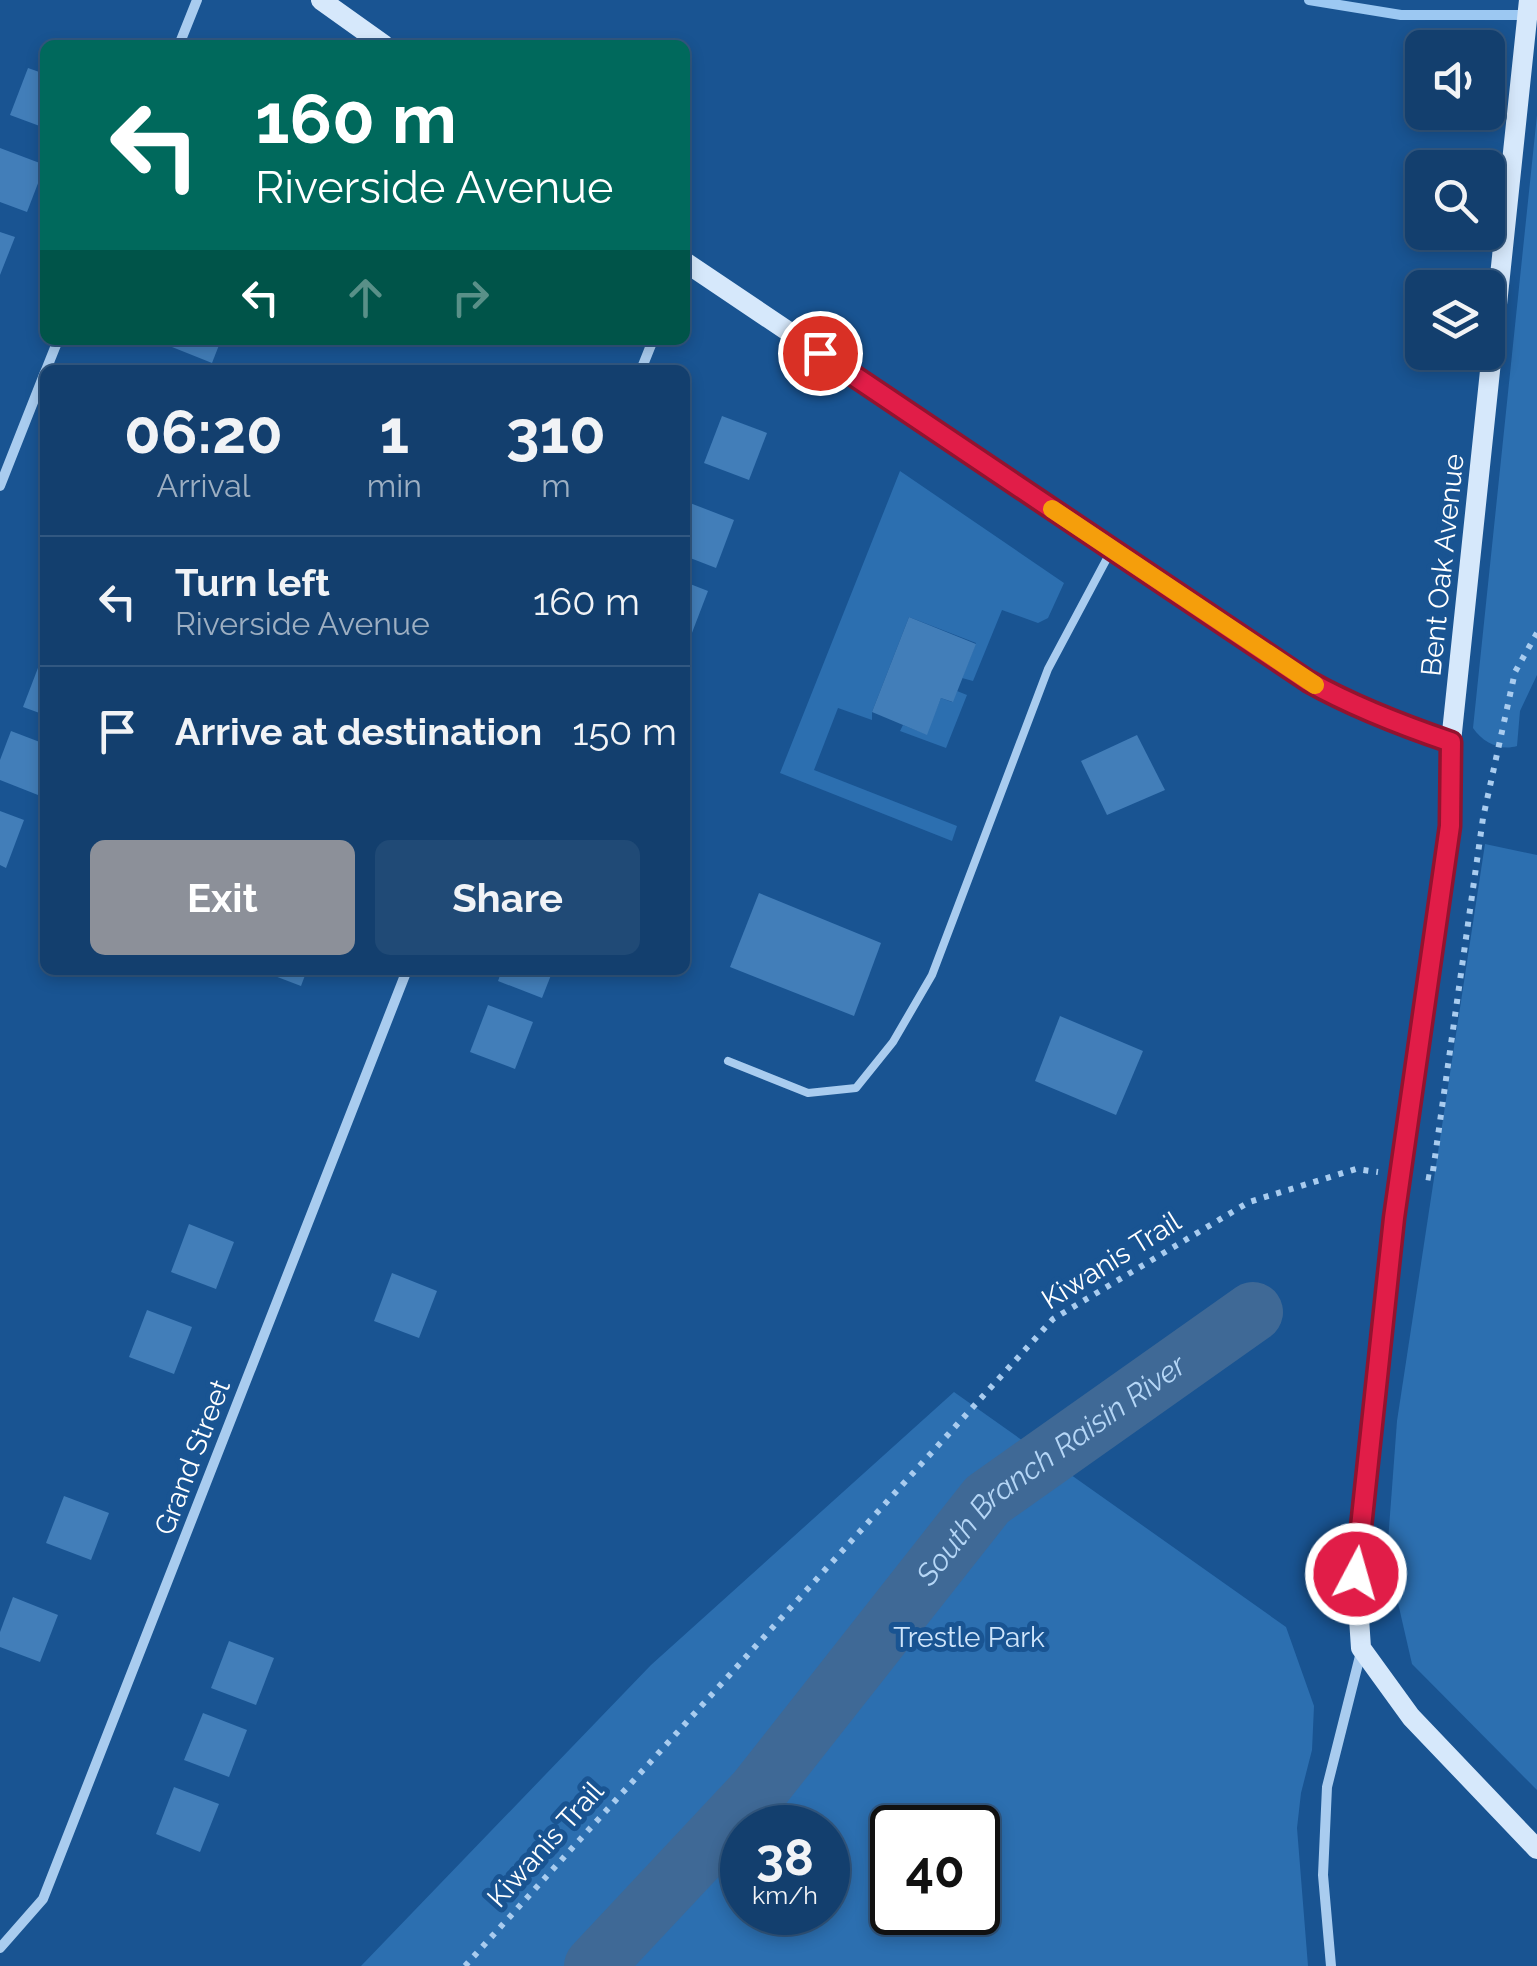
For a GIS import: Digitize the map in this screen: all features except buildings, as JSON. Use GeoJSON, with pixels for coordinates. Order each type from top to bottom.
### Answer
{"type":"FeatureCollection","features":[{"type":"Feature","properties":{"kind":"street"},"geometry":{"type":"LineString","coordinates":[[180,40],[197,0]]}},
{"type":"Feature","properties":{"kind":"street"},"geometry":{"type":"LineString","coordinates":[[321,0],[377,40]]}},
{"type":"Feature","properties":{"kind":"street","name":"Bent Oak Avenue"},"geometry":{"type":"LineString","coordinates":[[1331,1966],[1322,1875],[1327,1787],[1362,1648],[1356,1574],[1394,1218],[1450,826],[1451,742],[1529,0]]}},
{"type":"Feature","properties":{"kind":"street"},"geometry":{"type":"LineString","coordinates":[[690,270],[1308,681],[1390,722],[1451,742]]}},
{"type":"Feature","properties":{"kind":"street"},"geometry":{"type":"LineString","coordinates":[[0,486],[40,384]]}},
{"type":"Feature","properties":{"kind":"street","name":"Grand Street"},"geometry":{"type":"LineString","coordinates":[[0,1948],[43,1899],[404,975]]}},
{"type":"Feature","properties":{"kind":"street"},"geometry":{"type":"LineString","coordinates":[[1362,1648],[1410,1717],[1537,1849]]}},
{"type":"Feature","properties":{"kind":"lane"},"geometry":{"type":"LineString","coordinates":[[728,1060],[808,1093],[856,1088],[893,1042],[932,974],[1048,669],[1112,550]]}},
{"type":"Feature","properties":{"kind":"path","name":"Kiwanis Trail"},"geometry":{"type":"LineString","coordinates":[[465,1966],[1052,1319],[1249,1202],[1356,1169],[1432,1178],[1483,818],[1515,672],[1537,633]]}},
{"type":"Feature","properties":{"kind":"green space"},"geometry":{"type":"Polygon","coordinates":[[[1537,115],[1537,675],[1520,711],[1517,746],[1505,747],[1487,742],[1473,728],[1537,115]]]}},
{"type":"Feature","properties":{"kind":"green space"},"geometry":{"type":"Polygon","coordinates":[[[900,471],[1064,583],[1048,618],[1038,623],[1002,610],[973,681],[962,678],[976,643],[909,617],[872,720],[838,708],[814,770],[957,826],[952,841],[780,773],[900,471]]]}},
{"type":"Feature","properties":{"kind":"green space"},"geometry":{"type":"Polygon","coordinates":[[[957,691],[967,695],[946,748],[900,731],[903,725],[926,734],[941,698],[952,702],[957,691]]]}},
{"type":"Feature","properties":{"kind":"green space"},"geometry":{"type":"Polygon","coordinates":[[[1485,844],[1537,855],[1537,1790],[1412,1664],[1387,1555],[1397,1421],[1485,844]]]}},
{"type":"Feature","properties":{"kind":"green space","name":"Trestle Park"},"geometry":{"type":"Polygon","coordinates":[[[954,1392],[1286,1627],[1314,1706],[1312,1750],[1297,1828],[1308,1966],[361,1966],[651,1665],[954,1392]]]}},
{"type":"Feature","properties":{"kind":"waterway"},"geometry":{"type":"LineString","coordinates":[[1309,0],[1401,15],[1527,15]]}},
{"type":"Feature","properties":{"kind":"waterway","name":"South Branch Raisin River"},"geometry":{"type":"LineString","coordinates":[[594,1966],[757,1792],[987,1500],[1253,1312]]}},
{"type":"Feature","properties":{"kind":"slow traffic"},"geometry":{"type":"LineString","coordinates":[[1052,509],[1315,685]]}},
{"type":"Feature","properties":{"kind":"route"},"geometry":{"type":"LineString","coordinates":[[820,353],[1308,681],[1390,722],[1451,742],[1450,826],[1394,1218],[1356,1574]]}}]}
